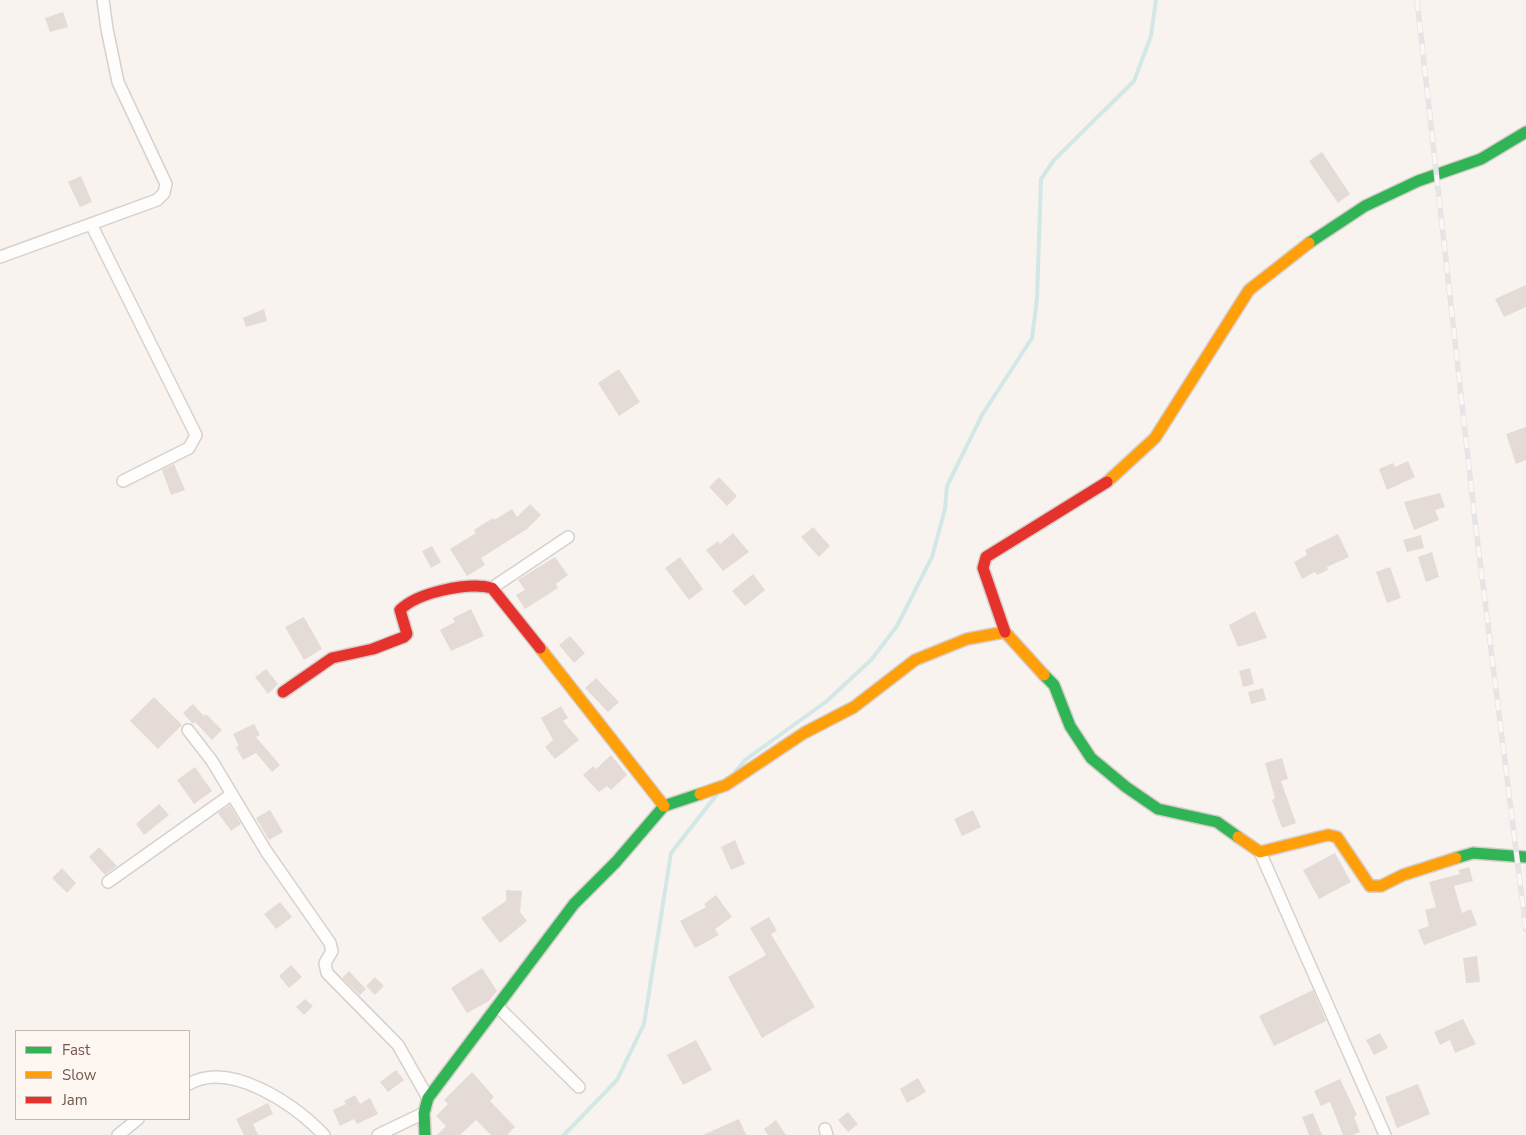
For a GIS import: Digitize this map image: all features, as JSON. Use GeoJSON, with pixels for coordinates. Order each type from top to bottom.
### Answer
{"type":"FeatureCollection","features":[{"type":"Feature","properties":{"kind":"street"},"geometry":{"type":"LineString","coordinates":[[0,257],[158,200],[164,193],[166,184],[118,82],[106,29],[103,0]]}},
{"type":"Feature","properties":{"kind":"street"},"geometry":{"type":"LineString","coordinates":[[1385,1135],[1260,852],[1217,822],[1158,809],[1126,787],[1092,758],[1070,726],[1054,685],[1005,632],[983,568],[986,557],[1113,479],[1155,438],[1249,290],[1306,245],[1364,206],[1418,181],[1481,159],[1526,132]]}},
{"type":"Feature","properties":{"kind":"street"},"geometry":{"type":"LineString","coordinates":[[91,224],[196,435],[189,448],[123,481]]}},
{"type":"Feature","properties":{"kind":"street"},"geometry":{"type":"LineString","coordinates":[[492,588],[568,537]]}},
{"type":"Feature","properties":{"kind":"street"},"geometry":{"type":"LineString","coordinates":[[283,692],[319,665],[332,658],[373,649],[404,637],[407,634],[407,629],[400,610],[407,602],[461,587],[477,585],[492,588],[664,806]]}},
{"type":"Feature","properties":{"kind":"street"},"geometry":{"type":"LineString","coordinates":[[425,1135],[424,1113],[428,1098],[574,904],[616,862],[664,806],[726,785],[804,733],[854,707],[915,660],[967,638],[1005,632]]}},
{"type":"Feature","properties":{"kind":"street"},"geometry":{"type":"LineString","coordinates":[[188,730],[212,761],[266,851],[330,942],[332,950],[324,963],[327,973],[398,1045],[428,1098]]}},
{"type":"Feature","properties":{"kind":"street"},"geometry":{"type":"LineString","coordinates":[[108,882],[232,794]]}},
{"type":"Feature","properties":{"kind":"street"},"geometry":{"type":"LineString","coordinates":[[1260,852],[1328,835],[1337,837],[1370,886],[1381,886],[1403,875],[1473,853],[1526,857]]}},
{"type":"Feature","properties":{"kind":"street"},"geometry":{"type":"LineString","coordinates":[[497,1006],[578,1087]]}},
{"type":"Feature","properties":{"kind":"street"},"geometry":{"type":"LineString","coordinates":[[190,1084],[207,1077],[223,1078],[250,1084],[296,1110],[324,1135]]}},
{"type":"Feature","properties":{"kind":"street"},"geometry":{"type":"LineString","coordinates":[[378,1135],[424,1113]]}},
{"type":"Feature","properties":{"kind":"street"},"geometry":{"type":"LineString","coordinates":[[118,1135],[137,1120]]}},
{"type":"Feature","properties":{"kind":"building"},"geometry":{"type":"Polygon","coordinates":[[[63,12],[68,27],[50,32],[45,18],[63,12]]]}},
{"type":"Feature","properties":{"kind":"building"},"geometry":{"type":"Polygon","coordinates":[[[1322,152],[1350,194],[1338,203],[1309,161],[1322,152]]]}},
{"type":"Feature","properties":{"kind":"building"},"geometry":{"type":"Polygon","coordinates":[[[81,176],[92,202],[80,207],[68,182],[81,176]]]}},
{"type":"Feature","properties":{"kind":"building"},"geometry":{"type":"Polygon","coordinates":[[[1526,285],[1526,307],[1504,317],[1495,299],[1526,285]]]}},
{"type":"Feature","properties":{"kind":"building"},"geometry":{"type":"Polygon","coordinates":[[[264,309],[267,321],[246,327],[243,318],[264,309]]]}},
{"type":"Feature","properties":{"kind":"building"},"geometry":{"type":"Polygon","coordinates":[[[619,369],[640,402],[619,416],[598,383],[619,369]]]}},
{"type":"Feature","properties":{"kind":"building"},"geometry":{"type":"Polygon","coordinates":[[[1526,427],[1526,460],[1516,464],[1506,434],[1526,427]]]}},
{"type":"Feature","properties":{"kind":"building"},"geometry":{"type":"Polygon","coordinates":[[[1408,461],[1415,477],[1387,490],[1379,469],[1393,463],[1395,467],[1408,461]]]}},
{"type":"Feature","properties":{"kind":"building"},"geometry":{"type":"Polygon","coordinates":[[[174,464],[185,490],[171,495],[162,470],[174,464]]]}},
{"type":"Feature","properties":{"kind":"building"},"geometry":{"type":"Polygon","coordinates":[[[719,477],[737,496],[727,506],[709,487],[719,477]]]}},
{"type":"Feature","properties":{"kind":"building"},"geometry":{"type":"Polygon","coordinates":[[[1440,493],[1445,507],[1435,510],[1439,520],[1414,530],[1404,502],[1440,493]]]}},
{"type":"Feature","properties":{"kind":"building"},"geometry":{"type":"Polygon","coordinates":[[[530,504],[541,515],[527,529],[481,558],[485,565],[467,576],[450,549],[476,533],[474,530],[493,518],[494,520],[512,509],[517,517],[530,504]]]}},
{"type":"Feature","properties":{"kind":"building"},"geometry":{"type":"Polygon","coordinates":[[[813,527],[830,546],[819,557],[801,537],[813,527]]]}},
{"type":"Feature","properties":{"kind":"building"},"geometry":{"type":"Polygon","coordinates":[[[733,533],[749,552],[723,571],[706,550],[718,541],[720,544],[733,533]]]}},
{"type":"Feature","properties":{"kind":"building"},"geometry":{"type":"Polygon","coordinates":[[[1338,534],[1349,557],[1327,567],[1328,570],[1317,575],[1315,572],[1302,579],[1294,562],[1307,555],[1305,550],[1338,534]]]}},
{"type":"Feature","properties":{"kind":"building"},"geometry":{"type":"Polygon","coordinates":[[[1421,535],[1424,548],[1407,552],[1403,540],[1421,535]]]}},
{"type":"Feature","properties":{"kind":"building"},"geometry":{"type":"Polygon","coordinates":[[[432,546],[441,562],[431,568],[422,551],[432,546]]]}},
{"type":"Feature","properties":{"kind":"building"},"geometry":{"type":"Polygon","coordinates":[[[1432,552],[1439,577],[1426,582],[1418,557],[1432,552]]]}},
{"type":"Feature","properties":{"kind":"building"},"geometry":{"type":"Polygon","coordinates":[[[555,557],[568,575],[556,584],[558,588],[525,609],[516,595],[525,590],[518,580],[555,557]]]}},
{"type":"Feature","properties":{"kind":"building"},"geometry":{"type":"Polygon","coordinates":[[[680,557],[703,589],[689,600],[665,568],[680,557]]]}},
{"type":"Feature","properties":{"kind":"building"},"geometry":{"type":"Polygon","coordinates":[[[1390,567],[1401,598],[1387,603],[1376,572],[1390,567]]]}},
{"type":"Feature","properties":{"kind":"building"},"geometry":{"type":"Polygon","coordinates":[[[753,574],[765,590],[745,606],[732,591],[753,574]]]}},
{"type":"Feature","properties":{"kind":"building"},"geometry":{"type":"Polygon","coordinates":[[[471,609],[484,636],[451,651],[440,630],[455,622],[453,618],[471,609]]]}},
{"type":"Feature","properties":{"kind":"building"},"geometry":{"type":"Polygon","coordinates":[[[1255,611],[1267,638],[1238,647],[1229,625],[1255,611]]]}},
{"type":"Feature","properties":{"kind":"building"},"geometry":{"type":"Polygon","coordinates":[[[304,617],[322,649],[304,660],[285,627],[304,617]]]}},
{"type":"Feature","properties":{"kind":"building"},"geometry":{"type":"Polygon","coordinates":[[[570,636],[585,653],[574,663],[559,645],[570,636]]]}},
{"type":"Feature","properties":{"kind":"building"},"geometry":{"type":"Polygon","coordinates":[[[1250,668],[1254,684],[1243,687],[1239,671],[1250,668]]]}},
{"type":"Feature","properties":{"kind":"building"},"geometry":{"type":"Polygon","coordinates":[[[266,669],[278,684],[268,694],[255,677],[266,669]]]}},
{"type":"Feature","properties":{"kind":"building"},"geometry":{"type":"Polygon","coordinates":[[[596,678],[619,702],[608,712],[585,688],[596,678]]]}},
{"type":"Feature","properties":{"kind":"building"},"geometry":{"type":"Polygon","coordinates":[[[1263,688],[1266,700],[1251,704],[1248,692],[1263,688]]]}},
{"type":"Feature","properties":{"kind":"building"},"geometry":{"type":"Polygon","coordinates":[[[154,697],[182,725],[158,749],[130,721],[154,697]]]}},
{"type":"Feature","properties":{"kind":"building"},"geometry":{"type":"Polygon","coordinates":[[[193,704],[204,716],[206,714],[222,730],[212,740],[195,722],[193,724],[183,713],[193,704]]]}},
{"type":"Feature","properties":{"kind":"building"},"geometry":{"type":"Polygon","coordinates":[[[561,706],[568,718],[563,721],[579,740],[555,759],[545,747],[553,740],[541,718],[561,706]]]}},
{"type":"Feature","properties":{"kind":"building"},"geometry":{"type":"Polygon","coordinates":[[[254,724],[260,735],[256,737],[280,765],[272,772],[256,753],[243,760],[236,747],[239,746],[233,734],[254,724]]]}},
{"type":"Feature","properties":{"kind":"building"},"geometry":{"type":"Polygon","coordinates":[[[611,755],[627,775],[611,790],[607,786],[599,792],[583,775],[593,766],[596,769],[611,755]]]}},
{"type":"Feature","properties":{"kind":"building"},"geometry":{"type":"Polygon","coordinates":[[[1282,758],[1288,779],[1281,781],[1296,823],[1282,828],[1272,800],[1275,798],[1265,763],[1282,758]]]}},
{"type":"Feature","properties":{"kind":"building"},"geometry":{"type":"Polygon","coordinates":[[[195,767],[212,791],[194,804],[177,780],[195,767]]]}},
{"type":"Feature","properties":{"kind":"building"},"geometry":{"type":"Polygon","coordinates":[[[159,804],[169,815],[144,835],[136,824],[159,804]]]}},
{"type":"Feature","properties":{"kind":"building"},"geometry":{"type":"Polygon","coordinates":[[[230,805],[241,824],[231,831],[218,813],[230,805]]]}},
{"type":"Feature","properties":{"kind":"building"},"geometry":{"type":"Polygon","coordinates":[[[270,810],[283,832],[269,840],[256,818],[270,810]]]}},
{"type":"Feature","properties":{"kind":"building"},"geometry":{"type":"Polygon","coordinates":[[[973,810],[981,827],[962,836],[954,819],[973,810]]]}},
{"type":"Feature","properties":{"kind":"building"},"geometry":{"type":"Polygon","coordinates":[[[735,840],[745,864],[731,870],[721,847],[735,840]]]}},
{"type":"Feature","properties":{"kind":"building"},"geometry":{"type":"Polygon","coordinates":[[[99,847],[117,866],[105,875],[89,857],[99,847]]]}},
{"type":"Feature","properties":{"kind":"building"},"geometry":{"type":"Polygon","coordinates":[[[1335,853],[1351,882],[1319,899],[1303,870],[1335,853]]]}},
{"type":"Feature","properties":{"kind":"building"},"geometry":{"type":"Polygon","coordinates":[[[1469,867],[1473,881],[1454,886],[1462,913],[1471,909],[1477,925],[1424,945],[1418,930],[1429,926],[1425,910],[1436,907],[1429,882],[1460,874],[1458,870],[1469,867]]]}},
{"type":"Feature","properties":{"kind":"building"},"geometry":{"type":"Polygon","coordinates":[[[62,868],[76,883],[67,893],[52,878],[62,868]]]}},
{"type":"Feature","properties":{"kind":"building"},"geometry":{"type":"Polygon","coordinates":[[[506,890],[522,891],[520,912],[527,921],[500,943],[481,918],[506,901],[506,890]]]}},
{"type":"Feature","properties":{"kind":"building"},"geometry":{"type":"Polygon","coordinates":[[[716,895],[732,917],[715,929],[719,935],[695,948],[680,921],[706,907],[704,904],[716,895]]]}},
{"type":"Feature","properties":{"kind":"building"},"geometry":{"type":"Polygon","coordinates":[[[280,902],[292,917],[276,929],[264,914],[280,902]]]}},
{"type":"Feature","properties":{"kind":"building"},"geometry":{"type":"Polygon","coordinates":[[[769,917],[777,931],[771,934],[815,1007],[762,1038],[728,977],[766,955],[750,928],[769,917]]]}},
{"type":"Feature","properties":{"kind":"building"},"geometry":{"type":"Polygon","coordinates":[[[1477,956],[1480,982],[1466,983],[1463,958],[1477,956]]]}},
{"type":"Feature","properties":{"kind":"building"},"geometry":{"type":"Polygon","coordinates":[[[291,965],[302,977],[289,988],[279,976],[291,965]]]}},
{"type":"Feature","properties":{"kind":"building"},"geometry":{"type":"Polygon","coordinates":[[[482,968],[497,991],[489,1001],[467,1013],[451,988],[482,968]]]}},
{"type":"Feature","properties":{"kind":"building"},"geometry":{"type":"Polygon","coordinates":[[[349,971],[366,989],[360,995],[342,978],[349,971]]]}},
{"type":"Feature","properties":{"kind":"building"},"geometry":{"type":"Polygon","coordinates":[[[375,977],[384,986],[375,995],[366,986],[375,977]]]}},
{"type":"Feature","properties":{"kind":"building"},"geometry":{"type":"Polygon","coordinates":[[[1313,990],[1326,1021],[1274,1046],[1259,1016],[1313,990]]]}},
{"type":"Feature","properties":{"kind":"building"},"geometry":{"type":"Polygon","coordinates":[[[305,999],[313,1006],[304,1015],[296,1007],[305,999]]]}},
{"type":"Feature","properties":{"kind":"building"},"geometry":{"type":"Polygon","coordinates":[[[1463,1019],[1476,1044],[1455,1053],[1450,1040],[1440,1045],[1434,1032],[1463,1019]]]}},
{"type":"Feature","properties":{"kind":"building"},"geometry":{"type":"Polygon","coordinates":[[[1380,1033],[1388,1048],[1374,1055],[1366,1040],[1380,1033]]]}},
{"type":"Feature","properties":{"kind":"building"},"geometry":{"type":"Polygon","coordinates":[[[696,1040],[712,1070],[683,1085],[667,1055],[696,1040]]]}},
{"type":"Feature","properties":{"kind":"building"},"geometry":{"type":"Polygon","coordinates":[[[396,1070],[404,1080],[388,1092],[380,1082],[396,1070]]]}},
{"type":"Feature","properties":{"kind":"building"},"geometry":{"type":"Polygon","coordinates":[[[472,1072],[494,1097],[490,1101],[515,1127],[507,1135],[491,1135],[476,1120],[460,1135],[437,1135],[446,1126],[436,1116],[448,1104],[444,1100],[472,1072]]]}},
{"type":"Feature","properties":{"kind":"building"},"geometry":{"type":"Polygon","coordinates":[[[918,1078],[926,1092],[907,1103],[900,1089],[918,1078]]]}},
{"type":"Feature","properties":{"kind":"building"},"geometry":{"type":"Polygon","coordinates":[[[1340,1079],[1357,1115],[1354,1117],[1360,1132],[1353,1135],[1343,1135],[1330,1102],[1321,1106],[1314,1091],[1340,1079]]]}},
{"type":"Feature","properties":{"kind":"building"},"geometry":{"type":"Polygon","coordinates":[[[1418,1084],[1430,1114],[1397,1128],[1385,1097],[1418,1084]]]}},
{"type":"Feature","properties":{"kind":"building"},"geometry":{"type":"Polygon","coordinates":[[[355,1095],[360,1104],[370,1098],[378,1114],[357,1124],[354,1119],[340,1126],[333,1110],[346,1104],[344,1101],[355,1095]]]}},
{"type":"Feature","properties":{"kind":"building"},"geometry":{"type":"Polygon","coordinates":[[[268,1103],[273,1114],[253,1124],[258,1135],[244,1135],[236,1119],[268,1103]]]}},
{"type":"Feature","properties":{"kind":"building"},"geometry":{"type":"Polygon","coordinates":[[[848,1112],[858,1124],[848,1132],[838,1120],[848,1112]]]}},
{"type":"Feature","properties":{"kind":"building"},"geometry":{"type":"Polygon","coordinates":[[[1313,1113],[1322,1135],[1309,1135],[1302,1117],[1313,1113]]]}},
{"type":"Feature","properties":{"kind":"building"},"geometry":{"type":"Polygon","coordinates":[[[739,1119],[746,1135],[703,1135],[739,1119]]]}},
{"type":"Feature","properties":{"kind":"building"},"geometry":{"type":"Polygon","coordinates":[[[776,1120],[786,1135],[768,1135],[764,1129],[776,1120]]]}},
{"type":"Feature","properties":{"kind":"waterway"},"geometry":{"type":"LineString","coordinates":[[735,772],[745,760],[827,701],[871,660],[897,626],[932,557],[945,509],[947,486],[982,415],[1032,338],[1037,299],[1041,179],[1054,160],[1134,81],[1151,36],[1156,0]]}},
{"type":"Feature","properties":{"kind":"waterway"},"geometry":{"type":"LineString","coordinates":[[564,1135],[617,1080],[644,1024],[671,853],[718,793]]}},
{"type":"Feature","properties":{"kind":"railway"},"geometry":{"type":"LineString","coordinates":[[1417,0],[1475,521],[1526,930]]}},
{"type":"Feature","properties":{"kind":"traffic: fast"},"geometry":{"type":"LineString","coordinates":[[1309,243],[1365,206],[1418,181],[1481,159],[1526,132]]}},
{"type":"Feature","properties":{"kind":"traffic: fast"},"geometry":{"type":"LineString","coordinates":[[1044,675],[1054,685],[1070,726],[1091,758],[1126,787],[1158,809],[1217,822],[1238,837]]}},
{"type":"Feature","properties":{"kind":"traffic: fast"},"geometry":{"type":"LineString","coordinates":[[425,1135],[424,1113],[428,1098],[574,904],[616,862],[664,806],[700,794]]}},
{"type":"Feature","properties":{"kind":"traffic: fast"},"geometry":{"type":"LineString","coordinates":[[1456,858],[1473,853],[1526,857]]}},
{"type":"Feature","properties":{"kind":"traffic: slow"},"geometry":{"type":"LineString","coordinates":[[1107,482],[1155,438],[1249,290],[1309,243]]}},
{"type":"Feature","properties":{"kind":"traffic: slow"},"geometry":{"type":"LineString","coordinates":[[700,794],[726,785],[804,733],[854,707],[915,660],[967,639],[1005,632],[1044,675]]}},
{"type":"Feature","properties":{"kind":"traffic: slow"},"geometry":{"type":"LineString","coordinates":[[540,648],[664,806]]}},
{"type":"Feature","properties":{"kind":"traffic: slow"},"geometry":{"type":"LineString","coordinates":[[1238,837],[1260,852],[1328,835],[1337,837],[1370,886],[1381,886],[1403,875],[1456,858]]}},
{"type":"Feature","properties":{"kind":"traffic: jam"},"geometry":{"type":"LineString","coordinates":[[1005,632],[983,568],[986,557],[1107,482]]}},
{"type":"Feature","properties":{"kind":"traffic: jam"},"geometry":{"type":"LineString","coordinates":[[283,692],[332,658],[373,649],[404,637],[407,634],[400,610],[419,598],[444,590],[470,586],[492,588],[540,648]]}}]}
